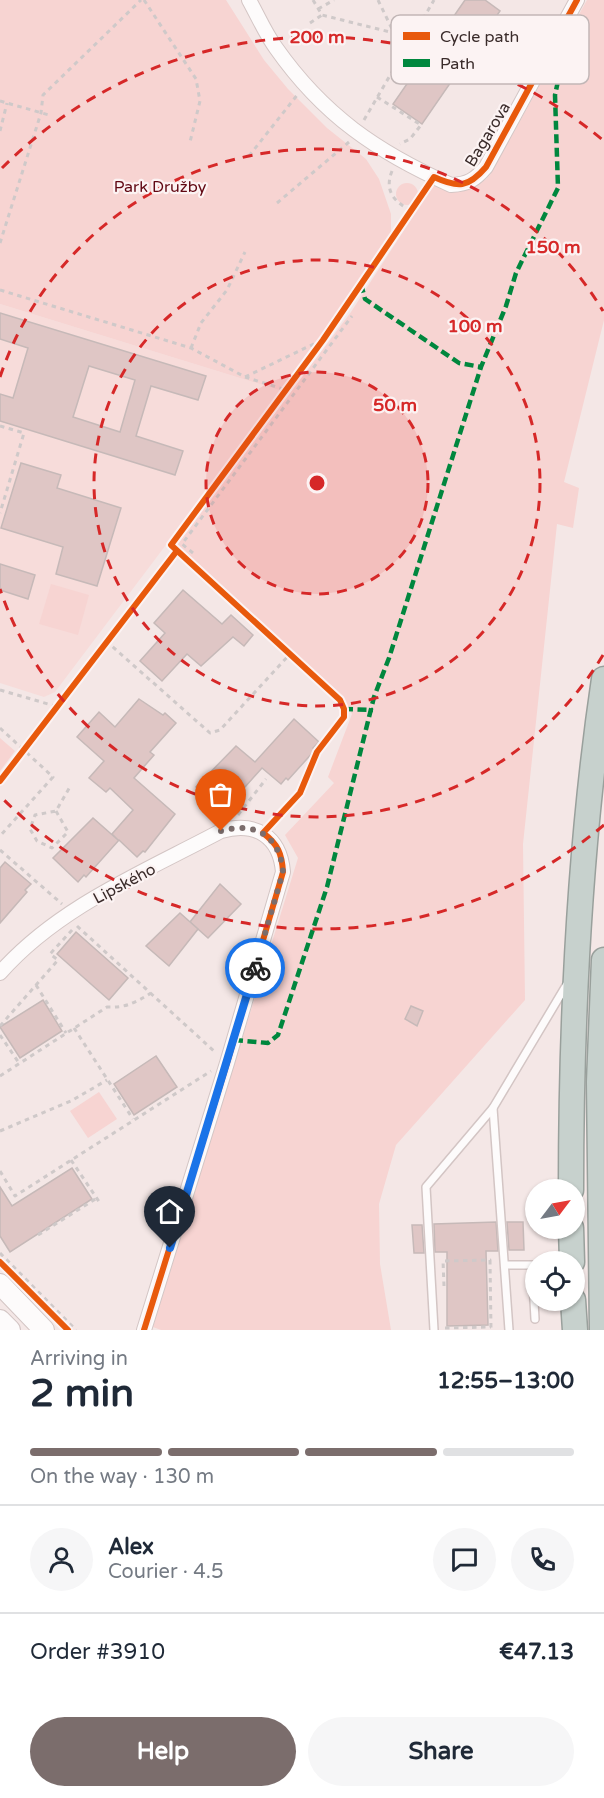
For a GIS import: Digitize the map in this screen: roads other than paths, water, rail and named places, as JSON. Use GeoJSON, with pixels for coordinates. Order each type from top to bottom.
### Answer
{"type":"FeatureCollection","features":[{"type":"Feature","properties":{"kind":"highway"},"geometry":{"type":"LineString","coordinates":[[571,1179],[575,969],[584,843],[604,679]]}},
{"type":"Feature","properties":{"kind":"highway"},"geometry":{"type":"LineString","coordinates":[[603,1330],[598,1082],[604,960]]}},
{"type":"Feature","properties":{"kind":"highway"},"geometry":{"type":"LineString","coordinates":[[574,1311],[575,1330]]}},
{"type":"Feature","properties":{"kind":"street","name":"Bagarova"},"geometry":{"type":"LineString","coordinates":[[249,0],[274,46],[302,83],[338,119],[377,148],[430,182],[464,184],[481,172],[530,84]]}},
{"type":"Feature","properties":{"kind":"street","name":"Bagarova"},"geometry":{"type":"LineString","coordinates":[[569,15],[577,0]]}},
{"type":"Feature","properties":{"kind":"street","name":"Lipského"},"geometry":{"type":"LineString","coordinates":[[0,973],[24,946],[68,914],[221,831],[236,827],[263,834],[276,843],[282,859],[283,872],[227,1063],[144,1330]]}},
{"type":"Feature","properties":{"kind":"street"},"geometry":{"type":"LineString","coordinates":[[0,1284],[44,1330]]}},
{"type":"Feature","properties":{"kind":"street"},"geometry":{"type":"LineString","coordinates":[[0,1320],[10,1330]]}},
{"type":"Feature","properties":{"kind":"lane"},"geometry":{"type":"LineString","coordinates":[[434,1329],[426,1187],[493,1108],[575,969]]}},
{"type":"Feature","properties":{"kind":"lane"},"geometry":{"type":"LineString","coordinates":[[493,1108],[509,1330]]}},
{"type":"Feature","properties":{"kind":"lane"},"geometry":{"type":"LineString","coordinates":[[506,1265],[532,1265],[535,1319]]}},
{"type":"Feature","properties":{"kind":"park label","name":"Park Družby"},"geometry":{"type":"Point","coordinates":[160,186]}}]}
